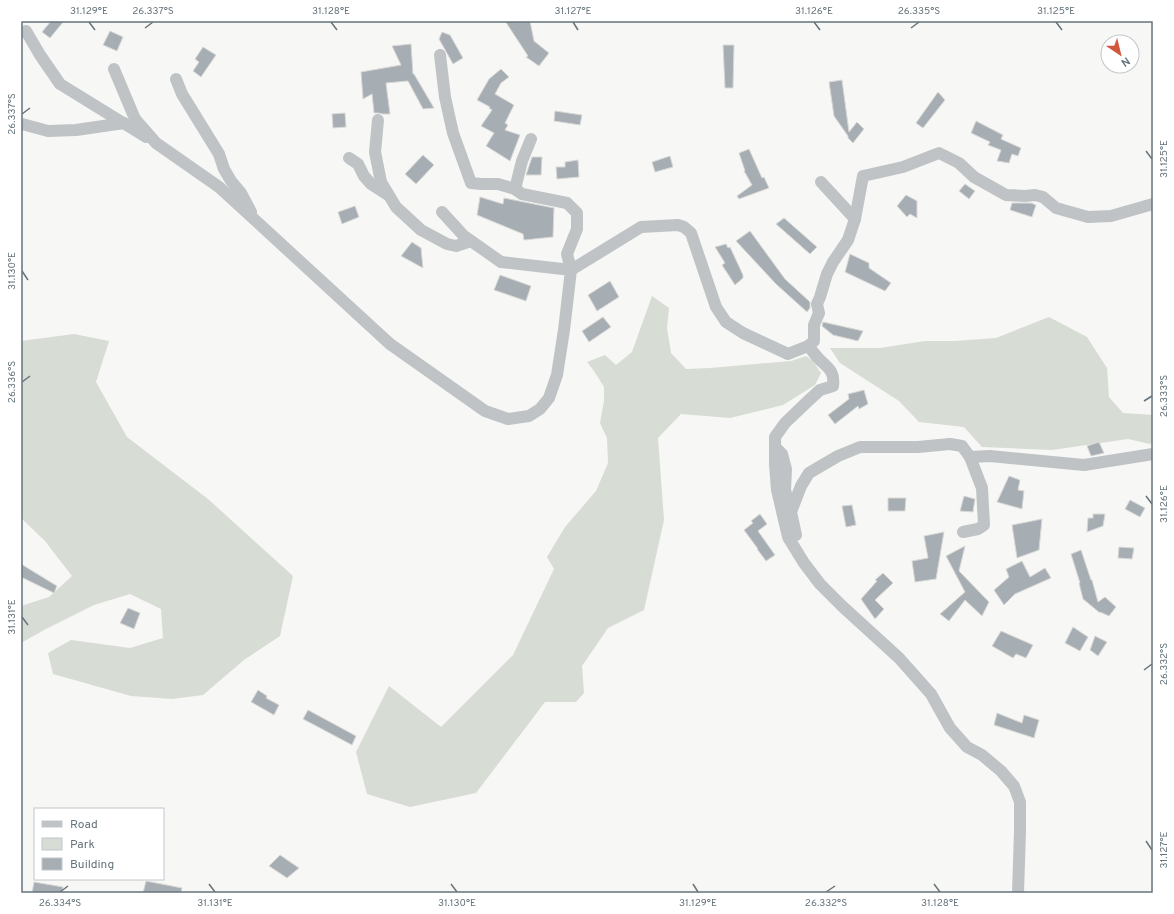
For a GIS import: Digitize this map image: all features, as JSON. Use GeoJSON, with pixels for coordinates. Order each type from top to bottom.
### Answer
{"type":"FeatureCollection","features":[{"type":"Feature","properties":{"kind":"street"},"geometry":{"type":"LineString","coordinates":[[26,31],[60,84],[156,143],[219,187],[390,344],[485,411],[508,418],[529,416],[540,409],[549,398],[557,375],[564,330],[570,270],[567,254],[577,229],[577,213],[567,203],[522,194],[515,189],[498,184],[471,183],[453,133],[445,97],[440,55]]}},
{"type":"Feature","properties":{"kind":"street"},"geometry":{"type":"LineString","coordinates":[[114,69],[136,119],[156,143]]}},
{"type":"Feature","properties":{"kind":"street"},"geometry":{"type":"LineString","coordinates":[[176,79],[182,94],[219,154],[224,169],[231,181],[241,193],[255,220]]}},
{"type":"Feature","properties":{"kind":"street"},"geometry":{"type":"LineString","coordinates":[[378,120],[374,152],[382,182],[396,207],[421,230],[447,244],[456,246],[471,241]]}},
{"type":"Feature","properties":{"kind":"street"},"geometry":{"type":"LineString","coordinates":[[22,124],[48,131],[76,130],[124,123]]}},
{"type":"Feature","properties":{"kind":"street"},"geometry":{"type":"LineString","coordinates":[[515,189],[522,161],[531,139]]}},
{"type":"Feature","properties":{"kind":"street"},"geometry":{"type":"LineString","coordinates":[[442,212],[464,236],[501,262],[570,270],[641,227],[678,225],[684,227],[691,233],[716,307],[726,322],[743,333],[788,354],[808,346],[814,341],[814,325],[819,313],[817,304],[827,274],[833,262],[848,240],[855,219],[862,176],[903,167],[939,153],[959,163],[974,177],[1006,195],[1035,195],[1043,197],[1056,208],[1088,217],[1111,216],[1153,204]]}},
{"type":"Feature","properties":{"kind":"street"},"geometry":{"type":"LineString","coordinates":[[349,158],[358,164],[364,176],[371,184],[389,196]]}},
{"type":"Feature","properties":{"kind":"street"},"geometry":{"type":"LineString","coordinates":[[821,182],[855,219]]}},
{"type":"Feature","properties":{"kind":"street"},"geometry":{"type":"LineString","coordinates":[[808,346],[830,369],[834,381],[833,386],[820,390],[784,423],[775,437],[777,490],[788,537],[804,563],[820,584],[899,658],[931,694],[950,728],[967,747],[982,756],[1001,771],[1014,786],[1020,802],[1018,893]]}},
{"type":"Feature","properties":{"kind":"street"},"geometry":{"type":"LineString","coordinates":[[791,512],[801,486],[809,473],[838,456],[860,447],[918,447],[950,444],[962,446],[970,457],[982,488],[984,525],[978,529],[963,532]]}},
{"type":"Feature","properties":{"kind":"street"},"geometry":{"type":"LineString","coordinates":[[775,447],[782,454],[786,469],[785,490],[800,556]]}},
{"type":"Feature","properties":{"kind":"street"},"geometry":{"type":"LineString","coordinates":[[970,457],[990,456],[1084,465],[1153,454]]}},
{"type":"Feature","properties":{"kind":"green space"},"geometry":{"type":"Polygon","coordinates":[[[652,296],[669,308],[667,328],[671,353],[686,369],[791,361],[806,356],[813,361],[821,373],[815,385],[783,405],[730,418],[681,414],[658,438],[664,520],[644,610],[608,628],[582,666],[584,693],[576,702],[545,702],[476,793],[410,807],[367,794],[356,752],[389,686],[441,727],[513,655],[554,569],[547,557],[565,527],[596,491],[608,463],[607,438],[600,423],[604,401],[604,387],[587,362],[605,355],[616,365],[632,352],[652,296]]]}},
{"type":"Feature","properties":{"kind":"green space"},"geometry":{"type":"Polygon","coordinates":[[[1049,317],[1087,337],[1107,368],[1109,397],[1123,413],[1153,415],[1153,442],[1150,444],[1128,439],[1052,450],[982,447],[964,427],[919,422],[899,401],[840,363],[830,348],[880,348],[925,341],[955,341],[996,338],[1049,317]]]}},
{"type":"Feature","properties":{"kind":"green space"},"geometry":{"type":"Polygon","coordinates":[[[74,334],[109,341],[96,382],[127,437],[208,499],[293,576],[280,636],[244,660],[203,695],[172,699],[131,696],[53,674],[48,653],[71,640],[130,648],[163,638],[161,609],[130,594],[94,605],[21,643],[21,606],[49,597],[72,576],[45,541],[21,518],[21,341],[74,334]]]}},
{"type":"Feature","properties":{"kind":"building"},"geometry":{"type":"Polygon","coordinates":[[[51,21],[64,21],[50,38],[42,32],[51,21]]]}},
{"type":"Feature","properties":{"kind":"building"},"geometry":{"type":"Polygon","coordinates":[[[505,21],[530,21],[534,41],[549,53],[539,66],[526,57],[528,56],[505,21]]]}},
{"type":"Feature","properties":{"kind":"building"},"geometry":{"type":"Polygon","coordinates":[[[110,31],[123,37],[117,51],[103,45],[110,31]]]}},
{"type":"Feature","properties":{"kind":"building"},"geometry":{"type":"Polygon","coordinates":[[[442,32],[450,35],[463,58],[453,64],[439,39],[442,32]]]}},
{"type":"Feature","properties":{"kind":"building"},"geometry":{"type":"Polygon","coordinates":[[[411,44],[413,74],[434,108],[423,109],[408,81],[386,83],[390,114],[374,113],[372,94],[363,99],[361,72],[401,65],[392,46],[411,44]]]}},
{"type":"Feature","properties":{"kind":"building"},"geometry":{"type":"Polygon","coordinates":[[[723,45],[734,45],[733,88],[725,88],[723,45]]]}},
{"type":"Feature","properties":{"kind":"building"},"geometry":{"type":"Polygon","coordinates":[[[203,47],[216,55],[201,77],[193,71],[199,62],[195,59],[203,47]]]}},
{"type":"Feature","properties":{"kind":"building"},"geometry":{"type":"Polygon","coordinates":[[[501,69],[509,77],[501,83],[495,94],[514,105],[505,123],[508,125],[505,130],[520,135],[510,161],[486,146],[494,133],[481,126],[492,110],[489,108],[490,107],[477,100],[489,79],[501,69]]]}},
{"type":"Feature","properties":{"kind":"building"},"geometry":{"type":"Polygon","coordinates":[[[842,80],[849,132],[857,122],[864,129],[853,143],[848,138],[834,116],[829,82],[842,80]]]}},
{"type":"Feature","properties":{"kind":"building"},"geometry":{"type":"Polygon","coordinates":[[[938,92],[945,100],[923,128],[916,123],[938,92]]]}},
{"type":"Feature","properties":{"kind":"building"},"geometry":{"type":"Polygon","coordinates":[[[555,111],[582,115],[580,125],[554,121],[555,111]]]}},
{"type":"Feature","properties":{"kind":"building"},"geometry":{"type":"Polygon","coordinates":[[[345,113],[346,127],[333,128],[332,114],[345,113]]]}},
{"type":"Feature","properties":{"kind":"building"},"geometry":{"type":"Polygon","coordinates":[[[976,121],[1003,135],[1001,139],[1021,148],[1018,156],[1012,154],[1009,163],[997,161],[1001,150],[988,145],[990,142],[971,133],[976,121]]]}},
{"type":"Feature","properties":{"kind":"building"},"geometry":{"type":"Polygon","coordinates":[[[749,149],[762,178],[764,177],[769,188],[739,199],[737,196],[752,185],[744,171],[739,153],[749,149]]]}},
{"type":"Feature","properties":{"kind":"building"},"geometry":{"type":"Polygon","coordinates":[[[423,155],[434,165],[416,184],[405,174],[423,155]]]}},
{"type":"Feature","properties":{"kind":"building"},"geometry":{"type":"Polygon","coordinates":[[[670,156],[673,167],[655,172],[652,162],[670,156]]]}},
{"type":"Feature","properties":{"kind":"building"},"geometry":{"type":"Polygon","coordinates":[[[532,157],[542,157],[541,175],[526,175],[532,157]]]}},
{"type":"Feature","properties":{"kind":"building"},"geometry":{"type":"Polygon","coordinates":[[[578,160],[579,177],[557,179],[556,167],[565,167],[565,162],[578,160]]]}},
{"type":"Feature","properties":{"kind":"building"},"geometry":{"type":"Polygon","coordinates":[[[965,184],[975,191],[969,199],[959,191],[965,184]]]}},
{"type":"Feature","properties":{"kind":"building"},"geometry":{"type":"Polygon","coordinates":[[[906,195],[917,201],[917,218],[910,214],[907,217],[897,206],[906,195]]]}},
{"type":"Feature","properties":{"kind":"building"},"geometry":{"type":"Polygon","coordinates":[[[480,197],[503,204],[504,198],[554,208],[553,237],[524,240],[523,234],[477,215],[480,197]]]}},
{"type":"Feature","properties":{"kind":"building"},"geometry":{"type":"Polygon","coordinates":[[[1012,203],[1031,203],[1036,205],[1032,217],[1010,210],[1012,203]]]}},
{"type":"Feature","properties":{"kind":"building"},"geometry":{"type":"Polygon","coordinates":[[[355,206],[359,217],[342,224],[338,212],[355,206]]]}},
{"type":"Feature","properties":{"kind":"building"},"geometry":{"type":"Polygon","coordinates":[[[784,218],[817,247],[810,254],[776,224],[784,218]]]}},
{"type":"Feature","properties":{"kind":"building"},"geometry":{"type":"Polygon","coordinates":[[[750,231],[785,279],[810,302],[810,308],[807,312],[776,284],[736,241],[750,231]]]}},
{"type":"Feature","properties":{"kind":"building"},"geometry":{"type":"Polygon","coordinates":[[[412,242],[421,248],[423,268],[401,256],[412,242]]]}},
{"type":"Feature","properties":{"kind":"building"},"geometry":{"type":"Polygon","coordinates":[[[726,244],[728,248],[730,247],[743,275],[743,278],[735,285],[722,265],[725,263],[715,247],[726,244]]]}},
{"type":"Feature","properties":{"kind":"building"},"geometry":{"type":"Polygon","coordinates":[[[850,254],[869,263],[869,268],[891,283],[885,291],[845,272],[850,254]]]}},
{"type":"Feature","properties":{"kind":"building"},"geometry":{"type":"Polygon","coordinates":[[[500,275],[531,286],[526,301],[494,290],[500,275]]]}},
{"type":"Feature","properties":{"kind":"building"},"geometry":{"type":"Polygon","coordinates":[[[610,281],[619,297],[597,311],[588,295],[610,281]]]}},
{"type":"Feature","properties":{"kind":"building"},"geometry":{"type":"Polygon","coordinates":[[[603,317],[611,327],[589,342],[582,331],[603,317]]]}},
{"type":"Feature","properties":{"kind":"building"},"geometry":{"type":"Polygon","coordinates":[[[823,322],[863,331],[858,341],[833,335],[822,326],[823,322]]]}},
{"type":"Feature","properties":{"kind":"building"},"geometry":{"type":"Polygon","coordinates":[[[864,390],[868,404],[859,409],[858,406],[835,424],[828,415],[849,399],[848,394],[864,390]]]}},
{"type":"Feature","properties":{"kind":"building"},"geometry":{"type":"Polygon","coordinates":[[[1099,442],[1104,453],[1091,456],[1087,446],[1099,442]]]}},
{"type":"Feature","properties":{"kind":"building"},"geometry":{"type":"Polygon","coordinates":[[[1009,476],[1020,480],[1018,490],[1024,491],[1022,509],[997,502],[1009,476]]]}},
{"type":"Feature","properties":{"kind":"building"},"geometry":{"type":"Polygon","coordinates":[[[964,496],[975,499],[973,512],[960,511],[964,496]]]}},
{"type":"Feature","properties":{"kind":"building"},"geometry":{"type":"Polygon","coordinates":[[[888,498],[906,498],[905,511],[888,511],[888,498]]]}},
{"type":"Feature","properties":{"kind":"building"},"geometry":{"type":"Polygon","coordinates":[[[1130,500],[1145,508],[1140,517],[1125,509],[1130,500]]]}},
{"type":"Feature","properties":{"kind":"building"},"geometry":{"type":"Polygon","coordinates":[[[852,505],[856,525],[846,527],[842,506],[852,505]]]}},
{"type":"Feature","properties":{"kind":"building"},"geometry":{"type":"Polygon","coordinates":[[[760,514],[767,524],[758,531],[775,555],[766,561],[744,530],[753,523],[751,521],[760,514]]]}},
{"type":"Feature","properties":{"kind":"building"},"geometry":{"type":"Polygon","coordinates":[[[1093,514],[1105,514],[1103,526],[1087,532],[1088,518],[1093,518],[1093,514]]]}},
{"type":"Feature","properties":{"kind":"building"},"geometry":{"type":"Polygon","coordinates":[[[1042,519],[1039,550],[1017,558],[1012,525],[1042,519]]]}},
{"type":"Feature","properties":{"kind":"building"},"geometry":{"type":"Polygon","coordinates":[[[944,532],[936,579],[915,582],[912,561],[928,558],[924,536],[944,532]]]}},
{"type":"Feature","properties":{"kind":"building"},"geometry":{"type":"Polygon","coordinates":[[[965,546],[959,571],[989,602],[982,616],[965,600],[949,621],[940,614],[965,592],[946,556],[965,546]]]}},
{"type":"Feature","properties":{"kind":"building"},"geometry":{"type":"Polygon","coordinates":[[[1119,547],[1134,548],[1132,559],[1118,558],[1119,547]]]}},
{"type":"Feature","properties":{"kind":"building"},"geometry":{"type":"Polygon","coordinates":[[[1081,550],[1098,602],[1105,597],[1116,607],[1109,616],[1100,613],[1083,599],[1080,583],[1071,554],[1081,550]]]}},
{"type":"Feature","properties":{"kind":"building"},"geometry":{"type":"Polygon","coordinates":[[[1022,561],[1030,577],[1045,568],[1051,578],[1015,594],[1004,605],[994,590],[1009,577],[1006,569],[1022,561]]]}},
{"type":"Feature","properties":{"kind":"building"},"geometry":{"type":"Polygon","coordinates":[[[21,564],[57,586],[54,593],[21,577],[21,564]]]}},
{"type":"Feature","properties":{"kind":"building"},"geometry":{"type":"Polygon","coordinates":[[[883,573],[893,583],[875,600],[884,609],[875,619],[861,599],[877,581],[875,580],[883,573]]]}},
{"type":"Feature","properties":{"kind":"building"},"geometry":{"type":"Polygon","coordinates":[[[128,608],[140,613],[134,629],[120,623],[128,608]]]}},
{"type":"Feature","properties":{"kind":"building"},"geometry":{"type":"Polygon","coordinates":[[[1073,627],[1088,637],[1080,651],[1065,643],[1073,627]]]}},
{"type":"Feature","properties":{"kind":"building"},"geometry":{"type":"Polygon","coordinates":[[[1001,631],[1033,645],[1026,658],[1016,654],[1013,658],[992,646],[1001,631]]]}},
{"type":"Feature","properties":{"kind":"building"},"geometry":{"type":"Polygon","coordinates":[[[1095,636],[1107,642],[1098,656],[1090,650],[1095,636]]]}},
{"type":"Feature","properties":{"kind":"building"},"geometry":{"type":"Polygon","coordinates":[[[258,690],[267,696],[266,698],[279,705],[274,715],[251,702],[258,690]]]}},
{"type":"Feature","properties":{"kind":"building"},"geometry":{"type":"Polygon","coordinates":[[[308,710],[356,736],[352,745],[303,719],[308,710]]]}},
{"type":"Feature","properties":{"kind":"building"},"geometry":{"type":"Polygon","coordinates":[[[997,713],[1022,723],[1024,715],[1039,720],[1034,738],[994,725],[997,713]]]}},
{"type":"Feature","properties":{"kind":"building"},"geometry":{"type":"Polygon","coordinates":[[[280,855],[299,868],[287,878],[269,866],[280,855]]]}},
{"type":"Feature","properties":{"kind":"building"},"geometry":{"type":"Polygon","coordinates":[[[146,881],[182,888],[181,893],[143,893],[146,881]]]}},
{"type":"Feature","properties":{"kind":"building"},"geometry":{"type":"Polygon","coordinates":[[[34,882],[63,887],[62,893],[32,893],[34,882]]]}}]}
